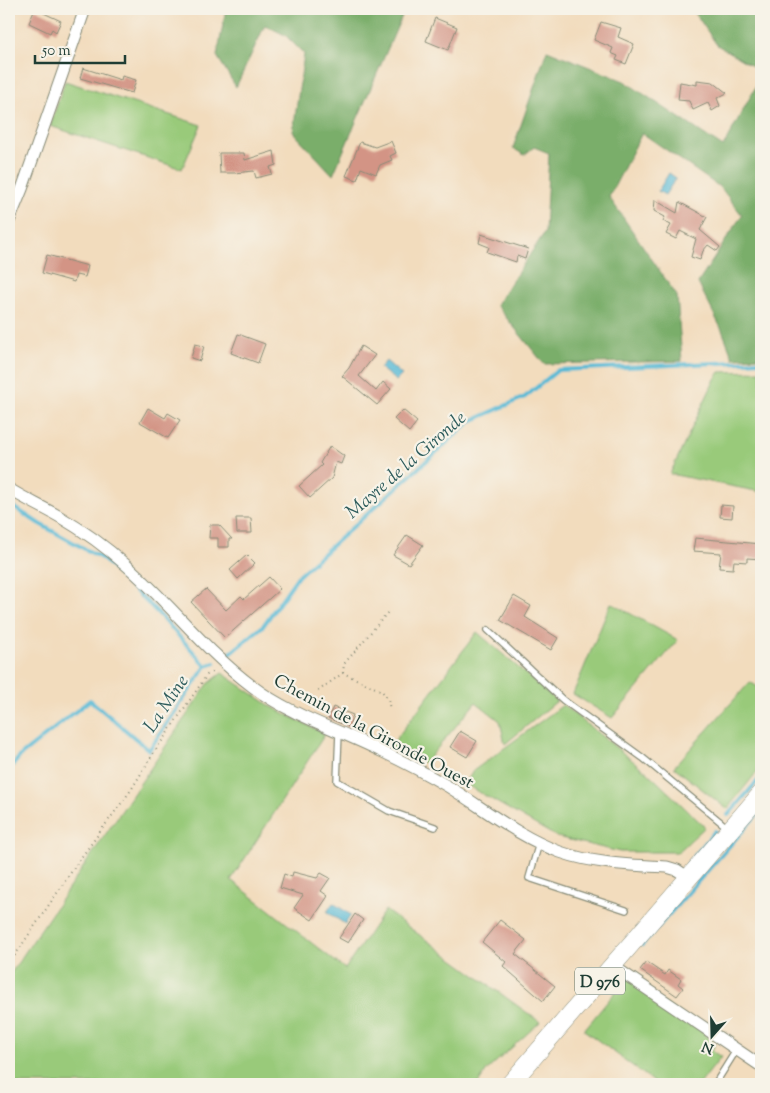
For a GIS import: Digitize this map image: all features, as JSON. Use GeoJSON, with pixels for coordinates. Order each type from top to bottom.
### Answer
{"type":"FeatureCollection","features":[{"type":"Feature","properties":{"kind":"main road","name":"D 976"},"geometry":{"type":"LineString","coordinates":[[510,1084],[761,794]]}},
{"type":"Feature","properties":{"kind":"street"},"geometry":{"type":"LineString","coordinates":[[9,221],[85,9]]}},
{"type":"Feature","properties":{"kind":"street","name":"Chemin de la Gironde Ouest"},"geometry":{"type":"LineString","coordinates":[[9,489],[60,517],[101,544],[128,566],[226,666],[254,688],[283,706],[379,750],[448,787],[519,833],[539,843],[578,858],[601,862],[667,867],[677,870],[689,878]]}},
{"type":"Feature","properties":{"kind":"street"},"geometry":{"type":"LineString","coordinates":[[613,966],[761,1066]]}},
{"type":"Feature","properties":{"kind":"lane"},"geometry":{"type":"LineString","coordinates":[[488,630],[563,700],[643,758],[730,830]]}},
{"type":"Feature","properties":{"kind":"lane"},"geometry":{"type":"LineString","coordinates":[[339,733],[337,781],[389,810],[436,827]]}},
{"type":"Feature","properties":{"kind":"lane"},"geometry":{"type":"LineString","coordinates":[[539,843],[528,878],[626,910]]}},
{"type":"Feature","properties":{"kind":"lane"},"geometry":{"type":"LineString","coordinates":[[715,1084],[737,1049]]}},
{"type":"Feature","properties":{"kind":"path"},"geometry":{"type":"LineString","coordinates":[[318,691],[343,673],[344,664],[388,612]]}},
{"type":"Feature","properties":{"kind":"path"},"geometry":{"type":"LineString","coordinates":[[9,964],[80,859],[131,790],[207,675],[226,666]]}},
{"type":"Feature","properties":{"kind":"path"},"geometry":{"type":"LineString","coordinates":[[343,673],[382,691],[388,698],[390,710]]}},
{"type":"Feature","properties":{"kind":"green space"},"geometry":{"type":"Polygon","coordinates":[[[226,9],[405,9],[333,175],[293,132],[304,54],[285,35],[265,25],[236,87],[217,56],[226,9]]]}},
{"type":"Feature","properties":{"kind":"green space"},"geometry":{"type":"Polygon","coordinates":[[[697,9],[761,9],[761,71],[717,45],[695,13],[697,9]]]}},
{"type":"Feature","properties":{"kind":"green space"},"geometry":{"type":"Polygon","coordinates":[[[547,50],[624,81],[723,147],[761,77],[761,357],[733,358],[722,330],[698,283],[742,215],[721,188],[642,133],[609,197],[677,296],[682,361],[544,364],[496,305],[545,232],[549,153],[534,147],[524,155],[513,148],[547,50]]]}},
{"type":"Feature","properties":{"kind":"green space"},"geometry":{"type":"Polygon","coordinates":[[[65,81],[201,125],[182,169],[50,126],[65,81]]]}},
{"type":"Feature","properties":{"kind":"green space"},"geometry":{"type":"Polygon","coordinates":[[[761,371],[761,492],[670,474],[720,372],[761,371]]]}},
{"type":"Feature","properties":{"kind":"green space"},"geometry":{"type":"Polygon","coordinates":[[[611,603],[678,640],[612,718],[573,694],[611,603]]]}},
{"type":"Feature","properties":{"kind":"green space"},"geometry":{"type":"Polygon","coordinates":[[[477,632],[557,701],[505,744],[500,721],[476,702],[425,763],[390,747],[477,632]]]}},
{"type":"Feature","properties":{"kind":"green space"},"geometry":{"type":"Polygon","coordinates":[[[222,673],[272,707],[325,734],[231,880],[345,969],[385,910],[540,1022],[487,1070],[478,1084],[9,1084],[9,976],[208,684],[222,673]]]}},
{"type":"Feature","properties":{"kind":"green space"},"geometry":{"type":"Polygon","coordinates":[[[750,682],[761,689],[761,767],[727,809],[674,767],[750,682]]]}},
{"type":"Feature","properties":{"kind":"green space"},"geometry":{"type":"Polygon","coordinates":[[[563,705],[648,773],[705,827],[678,852],[620,852],[557,837],[465,784],[473,771],[563,705]]]}},
{"type":"Feature","properties":{"kind":"green space"},"geometry":{"type":"Polygon","coordinates":[[[627,978],[697,1026],[715,1044],[712,1051],[721,1057],[700,1084],[657,1084],[584,1030],[627,978]]]}},
{"type":"Feature","properties":{"kind":"water"},"geometry":{"type":"Polygon","coordinates":[[[669,173],[676,178],[665,195],[658,191],[669,173]]]}},
{"type":"Feature","properties":{"kind":"water"},"geometry":{"type":"Polygon","coordinates":[[[386,361],[402,375],[396,381],[380,368],[386,361]]]}},
{"type":"Feature","properties":{"kind":"water"},"geometry":{"type":"Polygon","coordinates":[[[333,903],[351,915],[345,924],[327,912],[333,903]]]}},
{"type":"Feature","properties":{"kind":"building"},"geometry":{"type":"Polygon","coordinates":[[[35,9],[61,21],[56,32],[52,29],[50,33],[29,23],[35,9]]]}},
{"type":"Feature","properties":{"kind":"building"},"geometry":{"type":"Polygon","coordinates":[[[435,18],[457,27],[448,50],[426,41],[435,18]]]}},
{"type":"Feature","properties":{"kind":"building"},"geometry":{"type":"Polygon","coordinates":[[[601,22],[621,28],[618,37],[634,44],[626,64],[616,60],[618,56],[611,53],[613,48],[594,40],[601,22]]]}},
{"type":"Feature","properties":{"kind":"building"},"geometry":{"type":"Polygon","coordinates":[[[83,68],[121,80],[122,76],[136,80],[132,93],[80,78],[83,68]]]}},
{"type":"Feature","properties":{"kind":"building"},"geometry":{"type":"Polygon","coordinates":[[[697,80],[713,82],[727,93],[717,98],[720,106],[712,111],[708,103],[693,110],[689,101],[678,100],[680,82],[697,85],[697,80]]]}},
{"type":"Feature","properties":{"kind":"building"},"geometry":{"type":"Polygon","coordinates":[[[391,141],[396,153],[390,156],[392,160],[380,165],[376,174],[361,168],[357,180],[346,176],[360,142],[375,147],[391,141]]]}},
{"type":"Feature","properties":{"kind":"building"},"geometry":{"type":"Polygon","coordinates":[[[274,151],[276,165],[270,167],[272,174],[256,178],[254,171],[220,173],[219,153],[244,153],[245,160],[274,151]]]}},
{"type":"Feature","properties":{"kind":"building"},"geometry":{"type":"Polygon","coordinates":[[[655,200],[677,213],[679,202],[707,217],[700,230],[720,247],[717,251],[708,245],[703,251],[700,260],[691,257],[696,239],[680,231],[676,239],[666,234],[671,225],[663,221],[665,217],[654,211],[655,200]]]}},
{"type":"Feature","properties":{"kind":"building"},"geometry":{"type":"Polygon","coordinates":[[[481,234],[528,249],[525,259],[517,256],[516,262],[487,252],[489,247],[479,243],[481,234]]]}},
{"type":"Feature","properties":{"kind":"building"},"geometry":{"type":"Polygon","coordinates":[[[47,255],[88,266],[85,277],[76,275],[74,282],[42,273],[47,255]]]}},
{"type":"Feature","properties":{"kind":"building"},"geometry":{"type":"Polygon","coordinates":[[[238,334],[265,344],[258,363],[231,353],[238,334]]]}},
{"type":"Feature","properties":{"kind":"building"},"geometry":{"type":"Polygon","coordinates":[[[195,344],[204,346],[200,361],[191,358],[195,344]]]}},
{"type":"Feature","properties":{"kind":"building"},"geometry":{"type":"Polygon","coordinates":[[[361,346],[375,355],[359,376],[376,391],[383,382],[391,389],[377,405],[342,376],[349,368],[361,346]]]}},
{"type":"Feature","properties":{"kind":"building"},"geometry":{"type":"Polygon","coordinates":[[[148,408],[165,418],[168,413],[180,420],[168,438],[140,422],[148,408]]]}},
{"type":"Feature","properties":{"kind":"building"},"geometry":{"type":"Polygon","coordinates":[[[403,410],[417,422],[409,432],[394,419],[403,410]]]}},
{"type":"Feature","properties":{"kind":"building"},"geometry":{"type":"Polygon","coordinates":[[[330,446],[344,456],[341,464],[336,462],[332,478],[310,498],[299,486],[322,465],[320,463],[330,446]]]}},
{"type":"Feature","properties":{"kind":"building"},"geometry":{"type":"Polygon","coordinates":[[[721,505],[733,506],[732,518],[720,517],[721,505]]]}},
{"type":"Feature","properties":{"kind":"building"},"geometry":{"type":"Polygon","coordinates":[[[236,518],[251,518],[252,533],[237,533],[236,518]]]}},
{"type":"Feature","properties":{"kind":"building"},"geometry":{"type":"Polygon","coordinates":[[[210,525],[219,525],[232,539],[229,539],[229,547],[218,547],[218,538],[209,538],[210,525]]]}},
{"type":"Feature","properties":{"kind":"building"},"geometry":{"type":"Polygon","coordinates":[[[407,535],[423,545],[409,564],[393,555],[407,535]]]}},
{"type":"Feature","properties":{"kind":"building"},"geometry":{"type":"Polygon","coordinates":[[[695,538],[761,544],[761,559],[747,558],[747,562],[734,561],[733,569],[719,568],[721,553],[693,551],[695,538]]]}},
{"type":"Feature","properties":{"kind":"building"},"geometry":{"type":"Polygon","coordinates":[[[247,555],[255,563],[238,579],[230,570],[247,555]]]}},
{"type":"Feature","properties":{"kind":"building"},"geometry":{"type":"Polygon","coordinates":[[[269,577],[280,589],[225,638],[191,602],[206,589],[226,610],[241,596],[244,599],[269,577]]]}},
{"type":"Feature","properties":{"kind":"building"},"geometry":{"type":"Polygon","coordinates":[[[514,596],[531,606],[525,617],[558,638],[551,650],[500,620],[514,596]]]}},
{"type":"Feature","properties":{"kind":"building"},"geometry":{"type":"Polygon","coordinates":[[[333,707],[353,715],[349,727],[328,718],[333,707]]]}},
{"type":"Feature","properties":{"kind":"building"},"geometry":{"type":"Polygon","coordinates":[[[460,731],[477,741],[467,757],[450,747],[460,731]]]}},
{"type":"Feature","properties":{"kind":"building"},"geometry":{"type":"Polygon","coordinates":[[[293,872],[317,878],[321,873],[330,878],[321,891],[328,896],[312,920],[294,908],[303,895],[280,888],[284,874],[292,877],[293,872]]]}},
{"type":"Feature","properties":{"kind":"building"},"geometry":{"type":"Polygon","coordinates":[[[355,914],[363,920],[348,943],[339,938],[355,914]]]}},
{"type":"Feature","properties":{"kind":"building"},"geometry":{"type":"Polygon","coordinates":[[[500,920],[526,940],[515,954],[555,986],[543,1001],[503,966],[506,962],[482,942],[500,920]]]}},
{"type":"Feature","properties":{"kind":"building"},"geometry":{"type":"Polygon","coordinates":[[[646,962],[665,975],[668,970],[681,979],[678,984],[683,988],[677,996],[640,970],[646,962]]]}},
{"type":"Feature","properties":{"kind":"waterway","name":"Mayre de la Gironde"},"geometry":{"type":"LineString","coordinates":[[227,656],[263,626],[298,576],[471,421],[525,397],[558,370],[761,361]]}},
{"type":"Feature","properties":{"kind":"waterway","name":"Mayre de la Gironde"},"geometry":{"type":"LineString","coordinates":[[9,504],[38,523],[103,559],[156,611],[206,666]]}},
{"type":"Feature","properties":{"kind":"waterway","name":"Mayre de la Gironde"},"geometry":{"type":"LineString","coordinates":[[206,666],[215,663]]}},
{"type":"Feature","properties":{"kind":"waterway","name":"La Mine"},"geometry":{"type":"LineString","coordinates":[[9,770],[21,755],[90,700],[149,750],[206,666]]}},
{"type":"Feature","properties":{"kind":"waterway"},"geometry":{"type":"LineString","coordinates":[[728,815],[761,777]]}},
{"type":"Feature","properties":{"kind":"waterway"},"geometry":{"type":"LineString","coordinates":[[642,945],[761,810]]}},
{"type":"Feature","properties":{"kind":"waterway"},"geometry":{"type":"LineString","coordinates":[[688,864],[715,831]]}}]}
